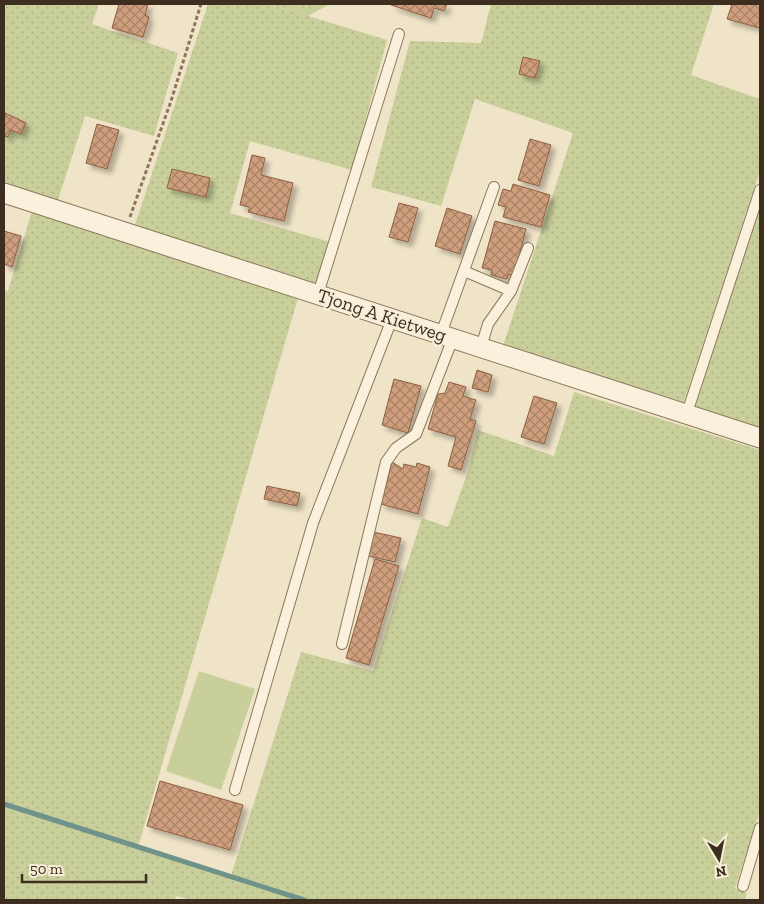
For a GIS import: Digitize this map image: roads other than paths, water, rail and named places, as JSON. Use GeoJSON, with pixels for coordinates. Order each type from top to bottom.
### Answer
{"type":"FeatureCollection","features":[{"type":"Feature","properties":{"kind":"street","name":"Tjong A Kietweg"},"geometry":{"type":"LineString","coordinates":[[4,193],[760,438]]}},
{"type":"Feature","properties":{"kind":"lane"},"geometry":{"type":"LineString","coordinates":[[318,294],[399,34]]}},
{"type":"Feature","properties":{"kind":"lane"},"geometry":{"type":"LineString","coordinates":[[342,644],[386,462],[396,448],[416,434],[447,336],[464,270],[494,187]]}},
{"type":"Feature","properties":{"kind":"lane"},"geometry":{"type":"LineString","coordinates":[[687,413],[760,190]]}},
{"type":"Feature","properties":{"kind":"lane"},"geometry":{"type":"LineString","coordinates":[[481,347],[488,324],[511,291],[528,248]]}},
{"type":"Feature","properties":{"kind":"lane"},"geometry":{"type":"LineString","coordinates":[[464,270],[511,291]]}},
{"type":"Feature","properties":{"kind":"lane"},"geometry":{"type":"LineString","coordinates":[[235,790],[313,524],[392,319]]}},
{"type":"Feature","properties":{"kind":"lane"},"geometry":{"type":"LineString","coordinates":[[743,886],[760,828]]}},
{"type":"Feature","properties":{"kind":"waterway"},"geometry":{"type":"LineString","coordinates":[[4,804],[304,900]]}}]}
